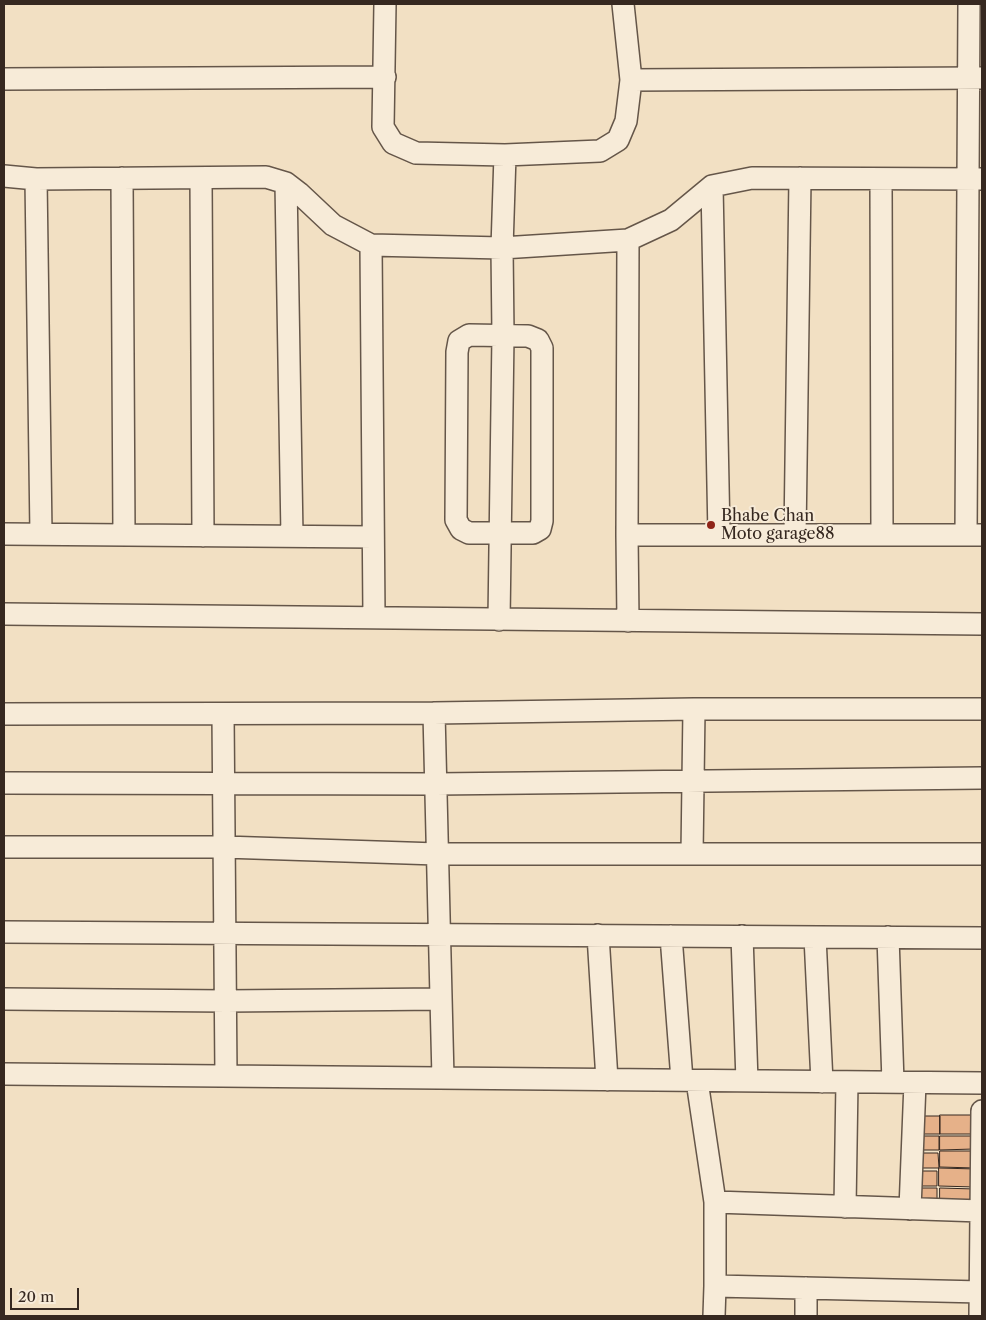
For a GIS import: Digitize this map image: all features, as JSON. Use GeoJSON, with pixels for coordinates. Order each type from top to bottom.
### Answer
{"type":"FeatureCollection","features":[{"type":"Feature","properties":{"kind":"street"},"geometry":{"type":"LineString","coordinates":[[385,4],[383,128],[393,143],[416,153],[505,155],[600,151],[618,140],[626,121],[631,80],[623,4]]}},
{"type":"Feature","properties":{"kind":"street"},"geometry":{"type":"LineString","coordinates":[[628,535],[974,535],[975,78],[969,4]]}},
{"type":"Feature","properties":{"kind":"street"},"geometry":{"type":"LineString","coordinates":[[4,80],[384,77]]}},
{"type":"Feature","properties":{"kind":"street"},"geometry":{"type":"LineString","coordinates":[[631,80],[975,78]]}},
{"type":"Feature","properties":{"kind":"street"},"geometry":{"type":"LineString","coordinates":[[499,620],[503,335],[502,248],[505,155]]}},
{"type":"Feature","properties":{"kind":"street"},"geometry":{"type":"LineString","coordinates":[[4,176],[36,179],[266,177],[286,183],[299,192],[333,225],[371,245],[502,248],[628,240],[671,220],[712,186],[752,178],[975,179]]}},
{"type":"Feature","properties":{"kind":"street"},"geometry":{"type":"LineString","coordinates":[[122,178],[124,535]]}},
{"type":"Feature","properties":{"kind":"street"},"geometry":{"type":"LineString","coordinates":[[201,178],[203,536]]}},
{"type":"Feature","properties":{"kind":"street"},"geometry":{"type":"LineString","coordinates":[[795,535],[800,178]]}},
{"type":"Feature","properties":{"kind":"street"},"geometry":{"type":"LineString","coordinates":[[36,179],[41,534]]}},
{"type":"Feature","properties":{"kind":"street"},"geometry":{"type":"LineString","coordinates":[[881,179],[882,535]]}},
{"type":"Feature","properties":{"kind":"street"},"geometry":{"type":"LineString","coordinates":[[286,183],[292,536]]}},
{"type":"Feature","properties":{"kind":"street"},"geometry":{"type":"LineString","coordinates":[[712,186],[719,535]]}},
{"type":"Feature","properties":{"kind":"street"},"geometry":{"type":"LineString","coordinates":[[628,240],[628,621]]}},
{"type":"Feature","properties":{"kind":"street"},"geometry":{"type":"LineString","coordinates":[[371,245],[374,618]]}},
{"type":"Feature","properties":{"kind":"street"},"geometry":{"type":"LineString","coordinates":[[468,336],[528,336],[538,340],[542,348],[542,521],[540,529],[533,534],[501,534],[469,533],[461,529],[456,520],[456,362],[459,341],[468,336]]}},
{"type":"Feature","properties":{"kind":"street"},"geometry":{"type":"LineString","coordinates":[[4,534],[373,537]]}},
{"type":"Feature","properties":{"kind":"street"},"geometry":{"type":"LineString","coordinates":[[4,614],[982,624]]}},
{"type":"Feature","properties":{"kind":"street"},"geometry":{"type":"LineString","coordinates":[[692,854],[694,709]]}},
{"type":"Feature","properties":{"kind":"street"},"geometry":{"type":"LineString","coordinates":[[4,714],[982,709]]}},
{"type":"Feature","properties":{"kind":"street"},"geometry":{"type":"LineString","coordinates":[[434,713],[443,1078]]}},
{"type":"Feature","properties":{"kind":"street"},"geometry":{"type":"LineString","coordinates":[[223,714],[226,1076]]}},
{"type":"Feature","properties":{"kind":"street"},"geometry":{"type":"LineString","coordinates":[[4,783],[436,784],[982,778]]}},
{"type":"Feature","properties":{"kind":"street"},"geometry":{"type":"LineString","coordinates":[[4,846],[224,847],[437,854],[982,854]]}},
{"type":"Feature","properties":{"kind":"street"},"geometry":{"type":"LineString","coordinates":[[4,932],[982,938]]}},
{"type":"Feature","properties":{"kind":"street"},"geometry":{"type":"LineString","coordinates":[[598,935],[607,1080]]}},
{"type":"Feature","properties":{"kind":"street"},"geometry":{"type":"LineString","coordinates":[[671,936],[690,1081],[715,1202],[714,1316]]}},
{"type":"Feature","properties":{"kind":"street"},"geometry":{"type":"LineString","coordinates":[[742,936],[747,1081]]}},
{"type":"Feature","properties":{"kind":"street"},"geometry":{"type":"LineString","coordinates":[[815,937],[822,1082]]}},
{"type":"Feature","properties":{"kind":"street"},"geometry":{"type":"LineString","coordinates":[[888,937],[893,1082]]}},
{"type":"Feature","properties":{"kind":"street"},"geometry":{"type":"LineString","coordinates":[[4,999],[226,1001],[441,999]]}},
{"type":"Feature","properties":{"kind":"street"},"geometry":{"type":"LineString","coordinates":[[4,1074],[982,1083]]}},
{"type":"Feature","properties":{"kind":"street"},"geometry":{"type":"LineString","coordinates":[[845,1206],[847,1082]]}},
{"type":"Feature","properties":{"kind":"street"},"geometry":{"type":"LineString","coordinates":[[910,1208],[915,1083]]}},
{"type":"Feature","properties":{"kind":"street"},"geometry":{"type":"LineString","coordinates":[[980,1316],[982,1111]]}},
{"type":"Feature","properties":{"kind":"street"},"geometry":{"type":"LineString","coordinates":[[715,1202],[981,1211]]}},
{"type":"Feature","properties":{"kind":"street"},"geometry":{"type":"LineString","coordinates":[[715,1286],[981,1292]]}},
{"type":"Feature","properties":{"kind":"street"},"geometry":{"type":"LineString","coordinates":[[806,1288],[806,1316]]}},
{"type":"Feature","properties":{"kind":"building"},"geometry":{"type":"Polygon","coordinates":[[[940,1115],[975,1115],[974,1134],[940,1134],[940,1115]]]}},
{"type":"Feature","properties":{"kind":"building"},"geometry":{"type":"Polygon","coordinates":[[[914,1116],[940,1116],[940,1134],[914,1134],[914,1116]]]}},
{"type":"Feature","properties":{"kind":"building"},"geometry":{"type":"Polygon","coordinates":[[[914,1136],[939,1136],[939,1150],[914,1150],[914,1136]]]}},
{"type":"Feature","properties":{"kind":"building"},"geometry":{"type":"Polygon","coordinates":[[[940,1136],[974,1136],[974,1149],[940,1150],[940,1136]]]}},
{"type":"Feature","properties":{"kind":"building"},"geometry":{"type":"Polygon","coordinates":[[[940,1151],[975,1151],[975,1168],[940,1167],[940,1151]]]}},
{"type":"Feature","properties":{"kind":"building"},"geometry":{"type":"Polygon","coordinates":[[[914,1153],[938,1153],[939,1168],[914,1168],[914,1153]]]}},
{"type":"Feature","properties":{"kind":"building"},"geometry":{"type":"Polygon","coordinates":[[[939,1168],[976,1169],[975,1187],[939,1186],[939,1168]]]}},
{"type":"Feature","properties":{"kind":"building"},"geometry":{"type":"Polygon","coordinates":[[[913,1171],[937,1171],[937,1186],[913,1186],[913,1171]]]}},
{"type":"Feature","properties":{"kind":"building"},"geometry":{"type":"Polygon","coordinates":[[[913,1188],[937,1188],[937,1208],[913,1208],[913,1188]]]}},
{"type":"Feature","properties":{"kind":"building"},"geometry":{"type":"Polygon","coordinates":[[[940,1188],[975,1189],[975,1209],[940,1208],[940,1188]]]}},
{"type":"Feature","properties":{"kind":"place","name":"Bhabe Chan Moto garage88"},"geometry":{"type":"Point","coordinates":[711,525]}}]}
